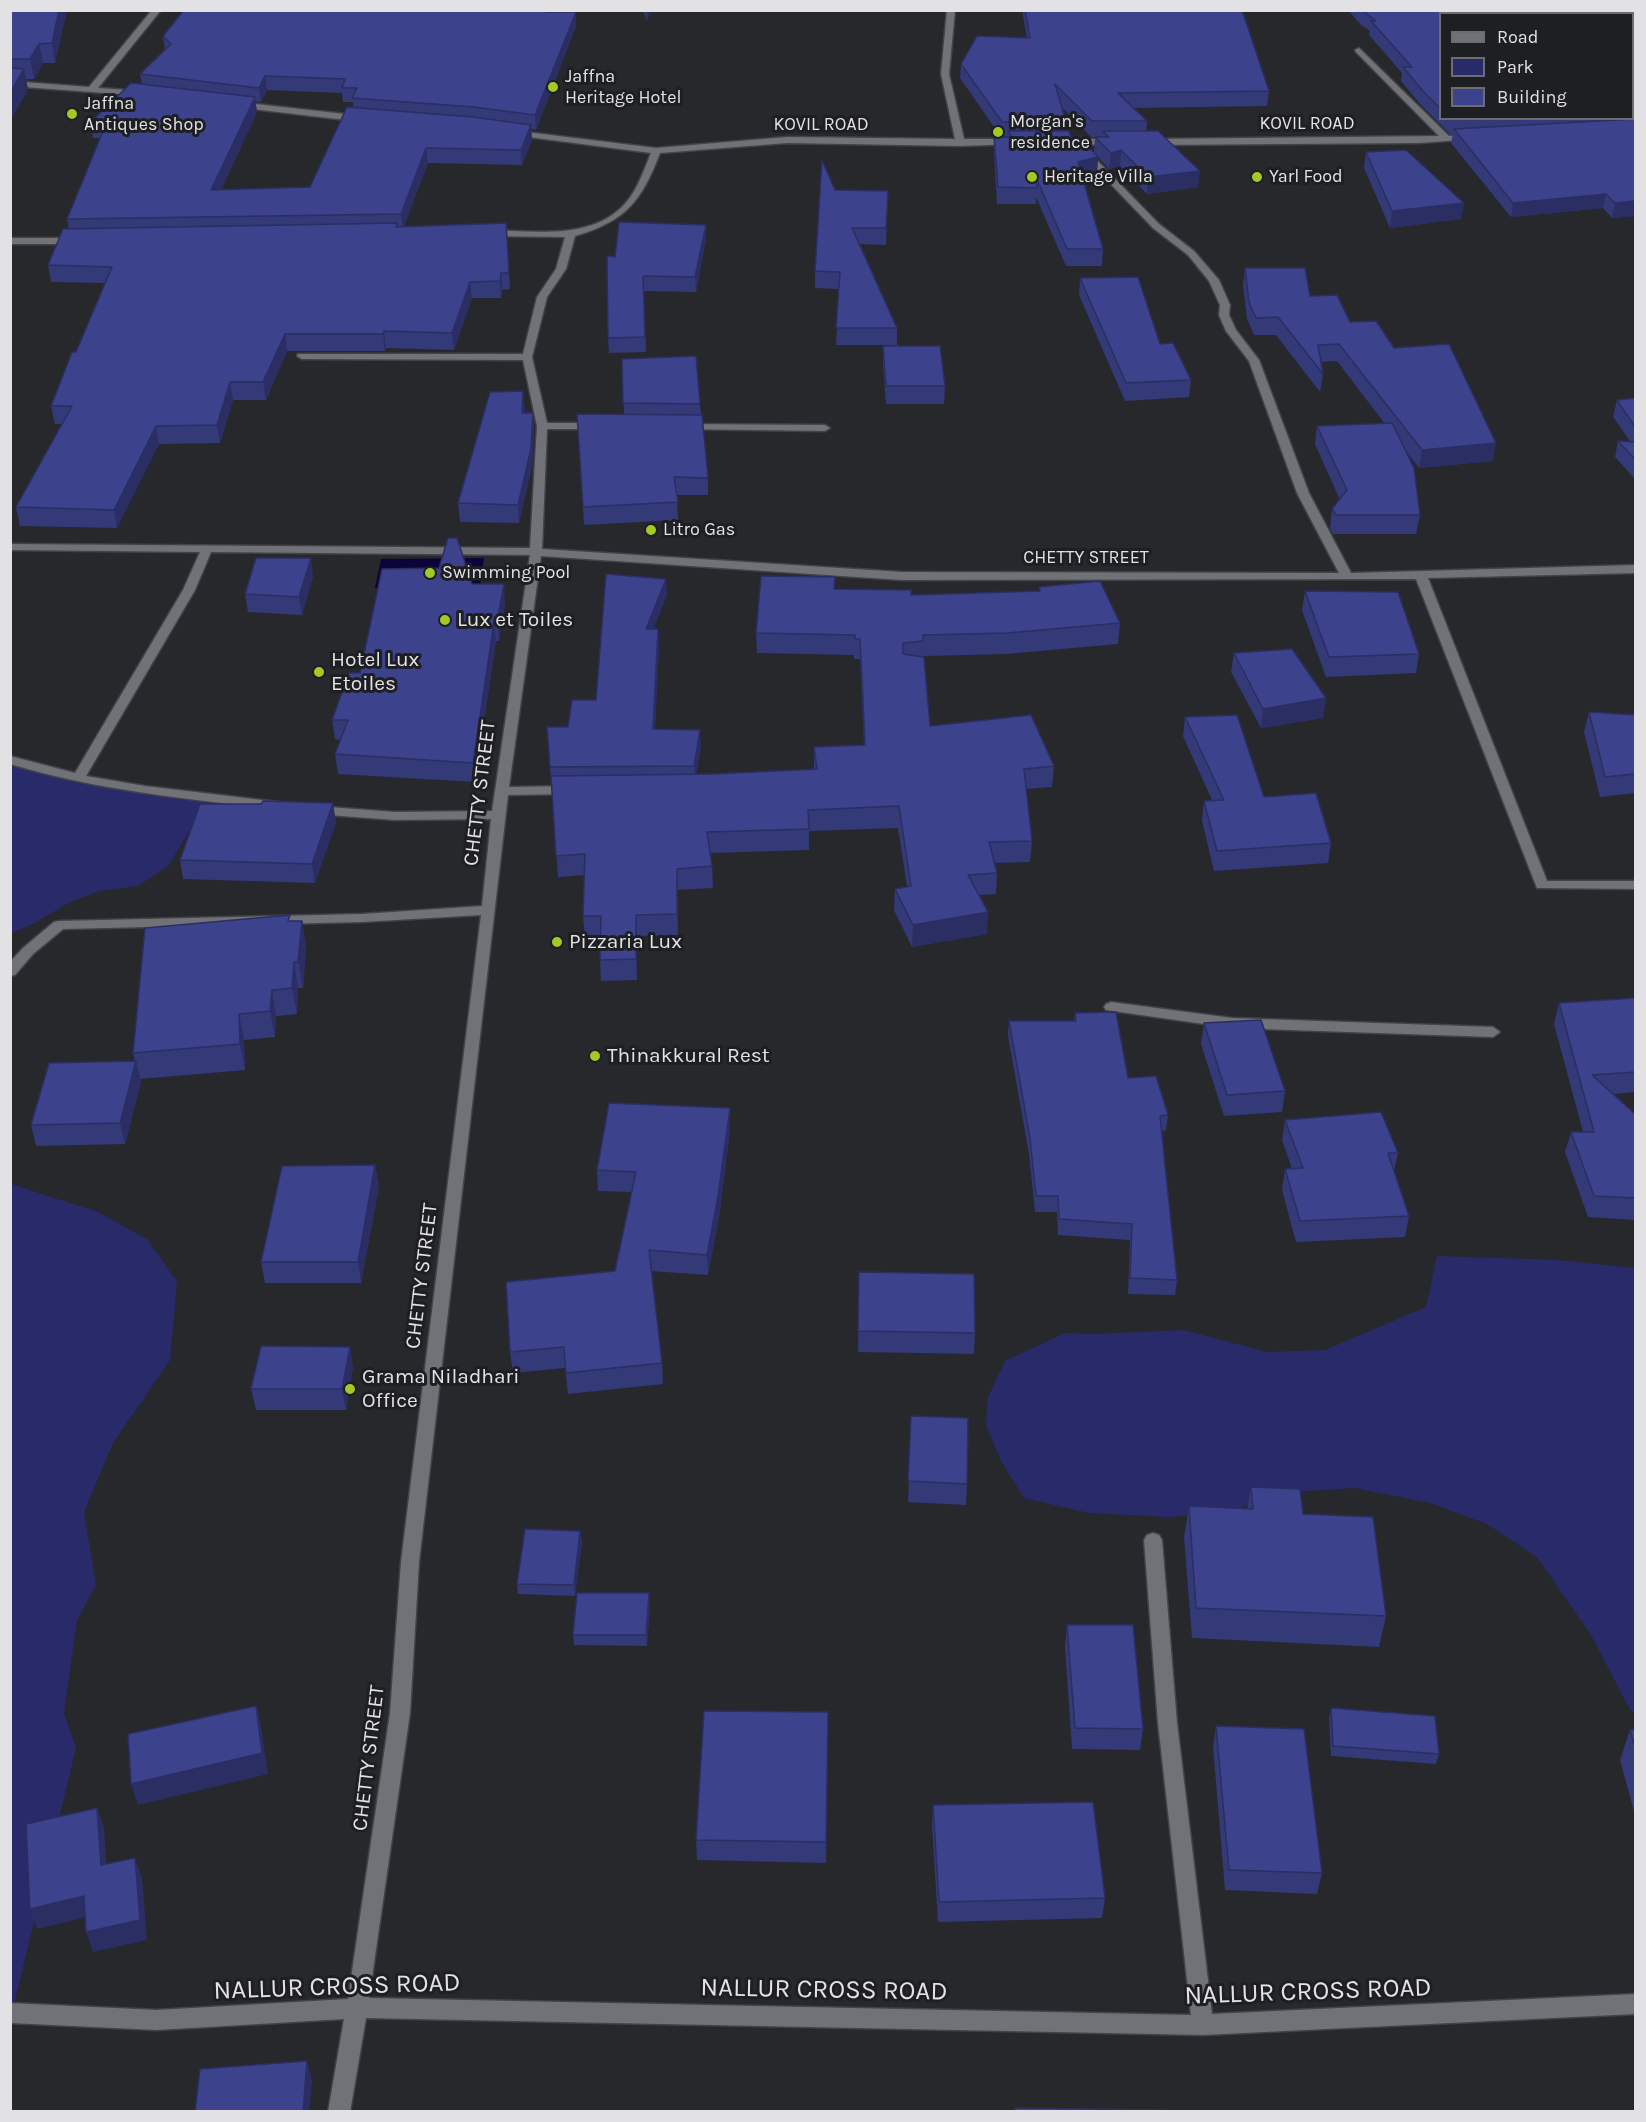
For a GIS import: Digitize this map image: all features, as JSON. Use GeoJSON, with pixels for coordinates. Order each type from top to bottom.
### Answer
{"type":"FeatureCollection","features":[{"type":"Feature","properties":{"kind":"street"},"geometry":{"type":"LineString","coordinates":[[93,88],[157,10]]}},
{"type":"Feature","properties":{"kind":"street"},"geometry":{"type":"LineString","coordinates":[[951,10],[945,74],[960,143]]}},
{"type":"Feature","properties":{"kind":"street"},"geometry":{"type":"LineString","coordinates":[[1359,50],[1447,139]]}},
{"type":"Feature","properties":{"kind":"street"},"geometry":{"type":"LineString","coordinates":[[10,83],[93,88],[152,95]]}},
{"type":"Feature","properties":{"kind":"street"},"geometry":{"type":"LineString","coordinates":[[223,103],[372,119]]}},
{"type":"Feature","properties":{"kind":"street","name":"KOVIL ROAD"},"geometry":{"type":"LineString","coordinates":[[498,130],[656,151],[788,140],[1029,142]]}},
{"type":"Feature","properties":{"kind":"street","name":"KOVIL ROAD"},"geometry":{"type":"LineString","coordinates":[[1146,142],[1480,137]]}},
{"type":"Feature","properties":{"kind":"street"},"geometry":{"type":"LineString","coordinates":[[1052,142],[1122,142]]}},
{"type":"Feature","properties":{"kind":"street"},"geometry":{"type":"LineString","coordinates":[[1075,142],[1156,226],[1191,253],[1214,280],[1225,305],[1224,315],[1231,330],[1254,360],[1303,493],[1347,577]]}},
{"type":"Feature","properties":{"kind":"street"},"geometry":{"type":"LineString","coordinates":[[479,233],[571,234],[611,221],[624,212],[641,185],[656,151]]}},
{"type":"Feature","properties":{"kind":"street"},"geometry":{"type":"LineString","coordinates":[[536,552],[542,426],[527,357],[542,297],[561,269],[571,234]]}},
{"type":"Feature","properties":{"kind":"street"},"geometry":{"type":"LineString","coordinates":[[10,241],[86,241]]}},
{"type":"Feature","properties":{"kind":"street"},"geometry":{"type":"LineString","coordinates":[[302,356],[527,357]]}},
{"type":"Feature","properties":{"kind":"street"},"geometry":{"type":"LineString","coordinates":[[542,426],[612,426]]}},
{"type":"Feature","properties":{"kind":"street"},"geometry":{"type":"LineString","coordinates":[[672,426],[825,428]]}},
{"type":"Feature","properties":{"kind":"street","name":"CHETTY STREET"},"geometry":{"type":"LineString","coordinates":[[10,547],[536,552],[902,576],[1347,577],[1635,569]]}},
{"type":"Feature","properties":{"kind":"street"},"geometry":{"type":"LineString","coordinates":[[78,779],[189,590],[207,549]]}},
{"type":"Feature","properties":{"kind":"street","name":"CHETTY STREET"},"geometry":{"type":"LineString","coordinates":[[339,2112],[357,2008],[400,1713],[410,1562],[489,910],[498,815],[536,552]]}},
{"type":"Feature","properties":{"kind":"street"},"geometry":{"type":"LineString","coordinates":[[1420,574],[1542,885],[1635,885]]}},
{"type":"Feature","properties":{"kind":"street"},"geometry":{"type":"LineString","coordinates":[[10,760],[78,779],[159,792],[300,808],[395,816],[498,815]]}},
{"type":"Feature","properties":{"kind":"street"},"geometry":{"type":"LineString","coordinates":[[502,791],[585,790]]}},
{"type":"Feature","properties":{"kind":"street"},"geometry":{"type":"LineString","coordinates":[[10,972],[28,951],[59,925],[362,918],[489,910]]}},
{"type":"Feature","properties":{"kind":"street"},"geometry":{"type":"LineString","coordinates":[[1111,1006],[1232,1023],[1493,1032]]}},
{"type":"Feature","properties":{"kind":"street"},"geometry":{"type":"LineString","coordinates":[[1153,1540],[1159,1642],[1173,1784],[1203,2025]]}},
{"type":"Feature","properties":{"kind":"street","name":"NALLUR CROSS ROAD"},"geometry":{"type":"LineString","coordinates":[[10,2013],[157,2020],[357,2008],[1203,2025],[1635,2004]]}},
{"type":"Feature","properties":{"kind":"green space"},"geometry":{"type":"Polygon","coordinates":[[[11,760],[78,779],[209,797],[169,865],[138,886],[99,891],[70,902],[33,924],[11,933],[11,760]]]}},
{"type":"Feature","properties":{"kind":"green space"},"geometry":{"type":"Polygon","coordinates":[[[10,1181],[14,1185],[98,1212],[148,1240],[177,1282],[170,1360],[113,1443],[84,1512],[96,1585],[77,1620],[64,1713],[76,1748],[12,2013],[10,2013],[10,1181]]]}},
{"type":"Feature","properties":{"kind":"green space"},"geometry":{"type":"Polygon","coordinates":[[[1437,1256],[1557,1260],[1635,1268],[1635,1713],[1630,1710],[1591,1635],[1537,1557],[1487,1524],[1430,1503],[1355,1488],[1289,1492],[1222,1513],[1169,1517],[1089,1513],[1024,1498],[1001,1461],[986,1425],[988,1397],[1005,1361],[1065,1333],[1183,1330],[1267,1352],[1325,1350],[1426,1307],[1437,1256]]]}},
{"type":"Feature","properties":{"kind":"shaded area","name":"Swimming Pool"},"geometry":{"type":"Polygon","coordinates":[[[484,558],[480,587],[375,588],[381,559],[484,558]]]}},
{"type":"Feature","properties":{"kind":"building"},"geometry":{"type":"Polygon","coordinates":[[[10,10],[59,10],[52,43],[39,44],[30,59],[10,59],[10,10]]]}},
{"type":"Feature","properties":{"kind":"building"},"geometry":{"type":"Polygon","coordinates":[[[184,10],[547,10],[546,12],[576,12],[535,115],[474,107],[352,98],[357,88],[342,88],[345,79],[265,76],[259,88],[140,74],[171,44],[163,36],[184,10]]]}},
{"type":"Feature","properties":{"kind":"building"},"geometry":{"type":"Polygon","coordinates":[[[1025,10],[1242,10],[1269,91],[1118,93],[1147,121],[1092,121],[1055,84],[1066,122],[1002,122],[961,64],[977,36],[1030,38],[1025,10]]]}},
{"type":"Feature","properties":{"kind":"building"},"geometry":{"type":"Polygon","coordinates":[[[1362,10],[1487,10],[1488,12],[1439,12],[1439,107],[1403,67],[1412,67],[1371,21],[1376,21],[1362,10]]]}},
{"type":"Feature","properties":{"kind":"building"},"geometry":{"type":"Polygon","coordinates":[[[1634,39],[1635,39],[1634,110],[1634,39]]]}},
{"type":"Feature","properties":{"kind":"building"},"geometry":{"type":"Polygon","coordinates":[[[10,68],[24,69],[10,93],[10,68]]]}},
{"type":"Feature","properties":{"kind":"building"},"geometry":{"type":"Polygon","coordinates":[[[131,83],[255,97],[211,190],[310,187],[347,107],[473,117],[531,125],[521,150],[426,148],[401,214],[67,219],[106,124],[90,123],[131,83]]]}},
{"type":"Feature","properties":{"kind":"building"},"geometry":{"type":"Polygon","coordinates":[[[1634,120],[1635,201],[1615,203],[1606,194],[1513,203],[1454,129],[1634,120]]]}},
{"type":"Feature","properties":{"kind":"building"},"geometry":{"type":"Polygon","coordinates":[[[1008,131],[1069,131],[1071,137],[1079,137],[1098,157],[1078,162],[1103,249],[1067,249],[1036,177],[1037,188],[998,187],[994,137],[1012,137],[1008,131]]]}},
{"type":"Feature","properties":{"kind":"building"},"geometry":{"type":"Polygon","coordinates":[[[1103,131],[1158,131],[1200,171],[1148,177],[1121,150],[1111,153],[1095,137],[1109,137],[1103,131]]]}},
{"type":"Feature","properties":{"kind":"building"},"geometry":{"type":"Polygon","coordinates":[[[1406,150],[1464,203],[1392,211],[1366,152],[1406,150]]]}},
{"type":"Feature","properties":{"kind":"building"},"geometry":{"type":"Polygon","coordinates":[[[822,160],[835,190],[888,191],[886,228],[852,228],[897,328],[836,328],[840,272],[815,271],[822,160]]]}},
{"type":"Feature","properties":{"kind":"building"},"geometry":{"type":"Polygon","coordinates":[[[619,222],[706,225],[695,277],[643,276],[645,337],[608,338],[607,256],[615,257],[619,222]]]}},
{"type":"Feature","properties":{"kind":"building"},"geometry":{"type":"Polygon","coordinates":[[[397,223],[396,227],[506,223],[509,273],[501,273],[500,281],[470,282],[452,333],[384,331],[383,334],[285,334],[263,382],[230,382],[217,425],[156,426],[114,510],[16,507],[72,406],[51,406],[72,352],[76,352],[112,267],[48,265],[63,229],[397,223]]]}},
{"type":"Feature","properties":{"kind":"building"},"geometry":{"type":"Polygon","coordinates":[[[1245,268],[1305,268],[1310,296],[1337,295],[1350,322],[1376,321],[1394,348],[1449,344],[1496,443],[1422,450],[1339,344],[1318,345],[1323,374],[1278,317],[1256,318],[1249,302],[1245,268]]]}},
{"type":"Feature","properties":{"kind":"building"},"geometry":{"type":"Polygon","coordinates":[[[1138,277],[1160,344],[1173,343],[1191,380],[1126,383],[1080,278],[1138,277]]]}},
{"type":"Feature","properties":{"kind":"building"},"geometry":{"type":"Polygon","coordinates":[[[883,346],[940,346],[945,386],[886,386],[883,346]]]}},
{"type":"Feature","properties":{"kind":"building"},"geometry":{"type":"Polygon","coordinates":[[[696,356],[700,404],[623,403],[622,359],[696,356]]]}},
{"type":"Feature","properties":{"kind":"building"},"geometry":{"type":"Polygon","coordinates":[[[523,391],[522,413],[533,413],[531,448],[518,505],[458,503],[490,392],[523,391]]]}},
{"type":"Feature","properties":{"kind":"building"},"geometry":{"type":"Polygon","coordinates":[[[1635,398],[1635,427],[1617,400],[1635,398]]]}},
{"type":"Feature","properties":{"kind":"building"},"geometry":{"type":"Polygon","coordinates":[[[577,414],[702,415],[708,478],[674,477],[678,502],[583,507],[577,414]]]}},
{"type":"Feature","properties":{"kind":"building"},"geometry":{"type":"Polygon","coordinates":[[[1392,423],[1414,468],[1420,515],[1336,515],[1332,509],[1347,490],[1317,426],[1392,423]]]}},
{"type":"Feature","properties":{"kind":"building"},"geometry":{"type":"Polygon","coordinates":[[[1618,441],[1635,442],[1635,459],[1618,441]]]}},
{"type":"Feature","properties":{"kind":"building"},"geometry":{"type":"Polygon","coordinates":[[[448,538],[457,538],[472,584],[504,584],[497,622],[494,622],[473,763],[335,754],[348,720],[332,720],[349,673],[360,673],[382,569],[439,568],[448,538]]]}},
{"type":"Feature","properties":{"kind":"building"},"geometry":{"type":"Polygon","coordinates":[[[256,558],[311,558],[299,597],[245,594],[256,558]]]}},
{"type":"Feature","properties":{"kind":"building"},"geometry":{"type":"Polygon","coordinates":[[[606,574],[666,579],[646,629],[658,629],[653,729],[700,730],[694,766],[550,767],[547,727],[568,727],[572,700],[596,700],[606,574]]]}},
{"type":"Feature","properties":{"kind":"building"},"geometry":{"type":"Polygon","coordinates":[[[761,576],[835,577],[834,589],[911,590],[911,595],[1040,591],[1039,587],[1100,581],[1120,623],[1007,633],[923,635],[923,641],[903,643],[903,654],[924,657],[930,726],[1031,715],[1054,766],[1024,769],[1032,841],[989,842],[997,873],[968,875],[988,912],[913,925],[895,889],[911,886],[899,806],[808,810],[809,829],[707,832],[712,866],[677,869],[677,914],[636,915],[636,959],[600,960],[601,916],[583,916],[585,854],[556,856],[551,776],[714,774],[817,769],[814,747],[865,745],[860,639],[855,639],[855,635],[756,633],[761,576]]]}},
{"type":"Feature","properties":{"kind":"building"},"geometry":{"type":"Polygon","coordinates":[[[1305,591],[1398,592],[1419,654],[1329,657],[1305,591]]]}},
{"type":"Feature","properties":{"kind":"building"},"geometry":{"type":"Polygon","coordinates":[[[1292,649],[1326,698],[1263,709],[1234,653],[1292,649]]]}},
{"type":"Feature","properties":{"kind":"building"},"geometry":{"type":"Polygon","coordinates":[[[1589,712],[1635,715],[1635,774],[1605,777],[1589,712]]]}},
{"type":"Feature","properties":{"kind":"building"},"geometry":{"type":"Polygon","coordinates":[[[1237,715],[1264,797],[1316,793],[1331,843],[1217,851],[1204,801],[1224,800],[1185,717],[1237,715]]]}},
{"type":"Feature","properties":{"kind":"building"},"geometry":{"type":"Polygon","coordinates":[[[263,801],[333,803],[312,864],[180,860],[200,804],[261,804],[263,801]]]}},
{"type":"Feature","properties":{"kind":"building"},"geometry":{"type":"Polygon","coordinates":[[[290,915],[288,921],[302,921],[298,962],[294,962],[292,988],[272,990],[270,1011],[239,1014],[240,1044],[133,1053],[145,928],[290,915]]]}},
{"type":"Feature","properties":{"kind":"building"},"geometry":{"type":"Polygon","coordinates":[[[1635,998],[1635,1072],[1592,1075],[1635,1114],[1635,1198],[1594,1196],[1571,1132],[1594,1132],[1559,1003],[1635,998]]]}},
{"type":"Feature","properties":{"kind":"building"},"geometry":{"type":"Polygon","coordinates":[[[1116,1012],[1128,1078],[1156,1076],[1168,1115],[1160,1116],[1177,1280],[1130,1278],[1132,1224],[1059,1219],[1058,1196],[1036,1196],[1030,1138],[1009,1021],[1076,1021],[1075,1013],[1116,1012]]]}},
{"type":"Feature","properties":{"kind":"building"},"geometry":{"type":"Polygon","coordinates":[[[1261,1020],[1285,1091],[1227,1095],[1204,1023],[1261,1020]]]}},
{"type":"Feature","properties":{"kind":"building"},"geometry":{"type":"Polygon","coordinates":[[[136,1061],[120,1123],[31,1125],[49,1063],[136,1061]]]}},
{"type":"Feature","properties":{"kind":"building"},"geometry":{"type":"Polygon","coordinates":[[[609,1103],[730,1108],[718,1196],[707,1255],[649,1250],[662,1363],[566,1373],[564,1347],[510,1352],[506,1282],[615,1271],[636,1172],[597,1170],[609,1103]]]}},
{"type":"Feature","properties":{"kind":"building"},"geometry":{"type":"Polygon","coordinates":[[[1381,1112],[1398,1153],[1388,1153],[1409,1216],[1300,1221],[1285,1169],[1303,1168],[1285,1120],[1381,1112]]]}},
{"type":"Feature","properties":{"kind":"building"},"geometry":{"type":"Polygon","coordinates":[[[375,1165],[358,1262],[261,1262],[282,1166],[375,1165]]]}},
{"type":"Feature","properties":{"kind":"building"},"geometry":{"type":"Polygon","coordinates":[[[859,1272],[974,1274],[975,1333],[858,1331],[859,1272]]]}},
{"type":"Feature","properties":{"kind":"building"},"geometry":{"type":"Polygon","coordinates":[[[261,1346],[350,1347],[342,1389],[251,1389],[261,1346]]]}},
{"type":"Feature","properties":{"kind":"building"},"geometry":{"type":"Polygon","coordinates":[[[911,1416],[968,1418],[967,1484],[908,1481],[911,1416]]]}},
{"type":"Feature","properties":{"kind":"building"},"geometry":{"type":"Polygon","coordinates":[[[1251,1487],[1300,1489],[1303,1514],[1373,1517],[1386,1616],[1196,1608],[1189,1506],[1253,1509],[1251,1487]]]}},
{"type":"Feature","properties":{"kind":"building"},"geometry":{"type":"Polygon","coordinates":[[[525,1529],[580,1531],[574,1585],[517,1584],[525,1529]]]}},
{"type":"Feature","properties":{"kind":"building"},"geometry":{"type":"Polygon","coordinates":[[[577,1593],[649,1593],[646,1635],[573,1635],[577,1593]]]}},
{"type":"Feature","properties":{"kind":"building"},"geometry":{"type":"Polygon","coordinates":[[[1067,1625],[1133,1625],[1143,1729],[1075,1728],[1067,1625]]]}},
{"type":"Feature","properties":{"kind":"building"},"geometry":{"type":"Polygon","coordinates":[[[256,1706],[262,1753],[131,1784],[128,1734],[256,1706]]]}},
{"type":"Feature","properties":{"kind":"building"},"geometry":{"type":"Polygon","coordinates":[[[1331,1708],[1435,1716],[1439,1754],[1333,1746],[1331,1708]]]}},
{"type":"Feature","properties":{"kind":"building"},"geometry":{"type":"Polygon","coordinates":[[[704,1711],[828,1712],[826,1842],[696,1840],[704,1711]]]}},
{"type":"Feature","properties":{"kind":"building"},"geometry":{"type":"Polygon","coordinates":[[[1216,1726],[1304,1729],[1322,1873],[1229,1870],[1216,1726]]]}},
{"type":"Feature","properties":{"kind":"building"},"geometry":{"type":"Polygon","coordinates":[[[1635,1729],[1635,1747],[1630,1730],[1635,1729]]]}},
{"type":"Feature","properties":{"kind":"building"},"geometry":{"type":"Polygon","coordinates":[[[1093,1802],[1105,1898],[939,1902],[933,1805],[1093,1802]]]}},
{"type":"Feature","properties":{"kind":"building"},"geometry":{"type":"Polygon","coordinates":[[[97,1808],[101,1865],[135,1858],[140,1920],[86,1932],[84,1896],[30,1909],[26,1824],[97,1808]]]}},
{"type":"Feature","properties":{"kind":"building"},"geometry":{"type":"Polygon","coordinates":[[[307,2061],[303,2112],[195,2112],[200,2069],[307,2061]]]}},
{"type":"Feature","properties":{"kind":"building"},"geometry":{"type":"Polygon","coordinates":[[[1015,2108],[1166,2110],[1166,2112],[1015,2112],[1015,2108]]]}},
{"type":"Feature","properties":{"kind":"place","name":"Jaffna Heritage Hotel"},"geometry":{"type":"Point","coordinates":[553,87]}},
{"type":"Feature","properties":{"kind":"place","name":"Jaffna Antiques Shop"},"geometry":{"type":"Point","coordinates":[72,114]}},
{"type":"Feature","properties":{"kind":"place","name":"Morgan's residence"},"geometry":{"type":"Point","coordinates":[998,132]}},
{"type":"Feature","properties":{"kind":"place","name":"Heritage Villa"},"geometry":{"type":"Point","coordinates":[1032,177]}},
{"type":"Feature","properties":{"kind":"place","name":"Yarl Food"},"geometry":{"type":"Point","coordinates":[1257,177]}},
{"type":"Feature","properties":{"kind":"place","name":"Litro Gas"},"geometry":{"type":"Point","coordinates":[651,530]}},
{"type":"Feature","properties":{"kind":"place","name":"Swimming Pool"},"geometry":{"type":"Point","coordinates":[430,573]}},
{"type":"Feature","properties":{"kind":"place","name":"Lux et Toiles"},"geometry":{"type":"Point","coordinates":[445,620]}},
{"type":"Feature","properties":{"kind":"place","name":"Hotel Lux Etoiles"},"geometry":{"type":"Point","coordinates":[319,672]}},
{"type":"Feature","properties":{"kind":"place","name":"Pizzaria Lux"},"geometry":{"type":"Point","coordinates":[557,942]}},
{"type":"Feature","properties":{"kind":"place","name":"Thinakkural Rest"},"geometry":{"type":"Point","coordinates":[595,1056]}},
{"type":"Feature","properties":{"kind":"place","name":"Grama Niladhari Office"},"geometry":{"type":"Point","coordinates":[350,1389]}}]}
